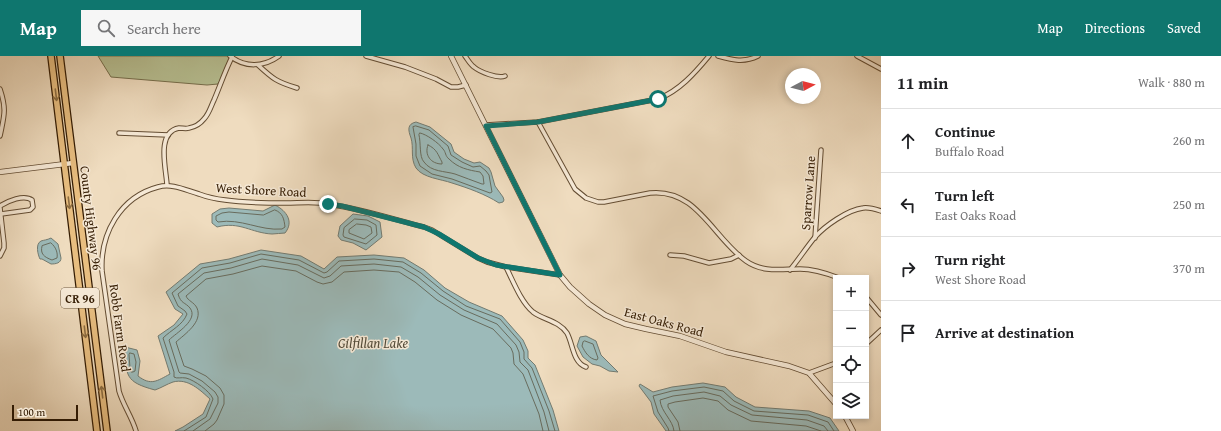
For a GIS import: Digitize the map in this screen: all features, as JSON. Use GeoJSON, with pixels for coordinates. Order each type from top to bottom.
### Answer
{"type":"FeatureCollection","features":[{"type":"Feature","properties":{"kind":"main road","name":"County Highway 96"},"geometry":{"type":"LineString","coordinates":[[51,56],[97,431]]}},
{"type":"Feature","properties":{"kind":"main road","name":"County Highway 96"},"geometry":{"type":"LineString","coordinates":[[60,56],[107,431]]}},
{"type":"Feature","properties":{"kind":"street"},"geometry":{"type":"LineString","coordinates":[[167,185],[164,147],[168,135],[178,128],[187,129],[204,120],[231,57],[247,65],[258,65],[271,61],[279,56]]}},
{"type":"Feature","properties":{"kind":"street"},"geometry":{"type":"LineString","coordinates":[[366,56],[405,67],[436,79],[451,87],[466,85]]}},
{"type":"Feature","properties":{"kind":"street","name":"East Oaks Road"},"geometry":{"type":"LineString","coordinates":[[451,56],[560,275],[574,291],[605,315],[625,324],[680,336],[726,352],[789,366],[810,373]]}},
{"type":"Feature","properties":{"kind":"street"},"geometry":{"type":"LineString","coordinates":[[465,56],[477,69],[499,77],[505,76]]}},
{"type":"Feature","properties":{"kind":"street"},"geometry":{"type":"LineString","coordinates":[[486,126],[538,122],[658,99],[669,95],[682,85],[709,56]]}},
{"type":"Feature","properties":{"kind":"street"},"geometry":{"type":"LineString","coordinates":[[718,56],[740,61],[758,56]]}},
{"type":"Feature","properties":{"kind":"street"},"geometry":{"type":"LineString","coordinates":[[857,56],[881,69]]}},
{"type":"Feature","properties":{"kind":"street"},"geometry":{"type":"LineString","coordinates":[[258,65],[281,83],[297,88]]}},
{"type":"Feature","properties":{"kind":"street"},"geometry":{"type":"LineString","coordinates":[[0,89],[3,97],[4,113],[4,122],[0,136]]}},
{"type":"Feature","properties":{"kind":"street"},"geometry":{"type":"LineString","coordinates":[[538,122],[575,189],[581,195],[591,200],[604,202],[657,192],[679,197],[691,204],[739,255],[747,261],[761,268],[777,271],[816,271],[833,276]]}},
{"type":"Feature","properties":{"kind":"street"},"geometry":{"type":"LineString","coordinates":[[119,133],[168,135]]}},
{"type":"Feature","properties":{"kind":"street","name":"Sparrow Lane"},"geometry":{"type":"LineString","coordinates":[[815,238],[822,150]]}},
{"type":"Feature","properties":{"kind":"street"},"geometry":{"type":"LineString","coordinates":[[0,172],[73,163]]}},
{"type":"Feature","properties":{"kind":"street","name":"West Shore Road"},"geometry":{"type":"LineString","coordinates":[[167,185],[225,200],[318,203],[349,208],[432,230],[478,258],[496,265],[560,275]]}},
{"type":"Feature","properties":{"kind":"street","name":"Robb Farm Road"},"geometry":{"type":"LineString","coordinates":[[136,431],[124,406],[119,391],[102,271],[102,256],[110,228],[123,208],[142,192],[167,185]]}},
{"type":"Feature","properties":{"kind":"street"},"geometry":{"type":"LineString","coordinates":[[0,256],[4,248],[4,243],[0,207],[5,203],[17,199],[28,198],[32,200],[33,207],[30,210],[1,214]]}},
{"type":"Feature","properties":{"kind":"street"},"geometry":{"type":"LineString","coordinates":[[790,270],[815,238],[835,221],[856,210],[868,208],[881,211]]}},
{"type":"Feature","properties":{"kind":"street"},"geometry":{"type":"LineString","coordinates":[[670,255],[684,256],[709,263],[731,260],[739,255]]}},
{"type":"Feature","properties":{"kind":"street"},"geometry":{"type":"LineString","coordinates":[[506,267],[529,308],[538,315],[563,328],[569,337],[577,360],[582,366],[586,367]]}},
{"type":"Feature","properties":{"kind":"street"},"geometry":{"type":"LineString","coordinates":[[869,300],[881,315]]}},
{"type":"Feature","properties":{"kind":"street"},"geometry":{"type":"LineString","coordinates":[[869,341],[881,330]]}},
{"type":"Feature","properties":{"kind":"street"},"geometry":{"type":"LineString","coordinates":[[833,364],[810,373],[833,400]]}},
{"type":"Feature","properties":{"kind":"street"},"geometry":{"type":"LineString","coordinates":[[846,419],[853,431]]}},
{"type":"Feature","properties":{"kind":"green space"},"geometry":{"type":"Polygon","coordinates":[[[98,56],[230,56],[226,72],[218,84],[207,85],[111,77],[98,56]]]}},
{"type":"Feature","properties":{"kind":"water"},"geometry":{"type":"Polygon","coordinates":[[[416,122],[430,127],[451,144],[454,152],[464,159],[474,163],[480,162],[489,168],[495,186],[503,197],[503,202],[499,203],[476,192],[428,176],[419,171],[413,160],[412,142],[409,130],[411,124],[416,122]]]}},
{"type":"Feature","properties":{"kind":"water"},"geometry":{"type":"Polygon","coordinates":[[[275,205],[283,210],[288,217],[289,225],[285,233],[265,233],[232,225],[217,227],[212,223],[212,214],[220,209],[229,208],[263,211],[275,205]]]}},
{"type":"Feature","properties":{"kind":"water"},"geometry":{"type":"Polygon","coordinates":[[[353,214],[368,216],[380,222],[382,237],[366,250],[353,243],[341,240],[338,236],[340,226],[353,214]]]}},
{"type":"Feature","properties":{"kind":"water"},"geometry":{"type":"Polygon","coordinates":[[[51,238],[58,244],[61,258],[59,262],[55,264],[51,264],[40,259],[38,252],[39,242],[51,238]]]}},
{"type":"Feature","properties":{"kind":"water","name":"Gilfillan Lake"},"geometry":{"type":"Polygon","coordinates":[[[261,250],[301,256],[324,269],[337,257],[374,255],[404,258],[424,270],[445,288],[469,302],[502,316],[523,340],[528,351],[528,358],[535,365],[553,410],[559,431],[175,431],[203,414],[210,399],[189,383],[178,381],[173,382],[155,390],[133,381],[127,371],[125,347],[137,350],[140,361],[138,376],[143,379],[150,382],[161,379],[170,374],[158,336],[174,325],[183,314],[175,309],[166,292],[200,264],[229,259],[261,250]]]}},
{"type":"Feature","properties":{"kind":"water"},"geometry":{"type":"Polygon","coordinates":[[[586,336],[596,341],[601,355],[618,372],[609,371],[592,364],[583,357],[577,346],[580,337],[586,336]]]}},
{"type":"Feature","properties":{"kind":"water"},"geometry":{"type":"Polygon","coordinates":[[[703,383],[725,387],[736,397],[755,407],[809,411],[830,418],[839,431],[666,431],[654,414],[651,402],[639,386],[640,384],[653,392],[672,387],[703,383]]]}},
{"type":"Feature","properties":{"kind":"route"},"geometry":{"type":"LineString","coordinates":[[328,204],[342,206],[424,227],[439,234],[478,258],[496,265],[560,275],[486,126],[538,122],[658,99]]}}]}
